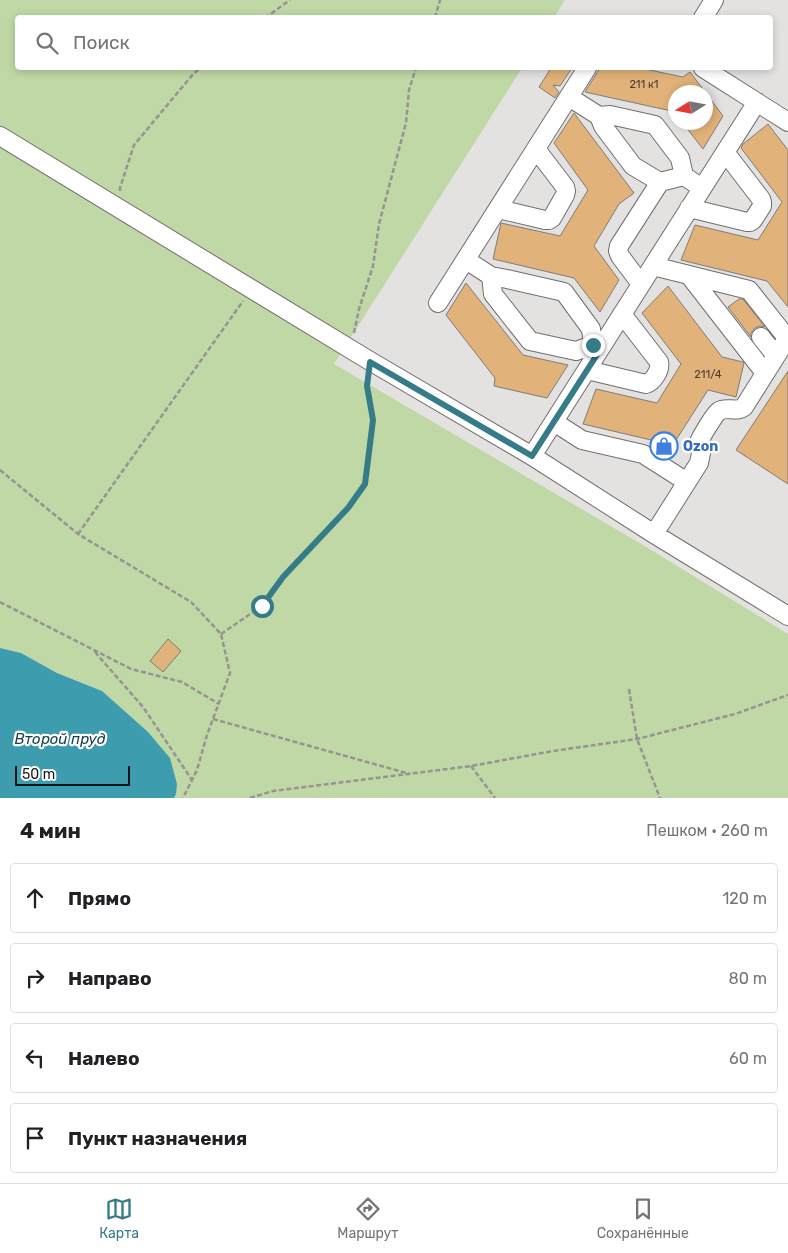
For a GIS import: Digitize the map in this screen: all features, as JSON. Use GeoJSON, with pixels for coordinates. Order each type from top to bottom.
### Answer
{"type":"FeatureCollection","features":[{"type":"Feature","properties":{"kind":"street"},"geometry":{"type":"LineString","coordinates":[[705,15],[714,0]]}},
{"type":"Feature","properties":{"kind":"street"},"geometry":{"type":"LineString","coordinates":[[438,303],[586,70]]}},
{"type":"Feature","properties":{"kind":"street"},"geometry":{"type":"LineString","coordinates":[[706,70],[788,122]]}},
{"type":"Feature","properties":{"kind":"street"},"geometry":{"type":"LineString","coordinates":[[569,96],[599,116],[603,126],[633,166],[660,182]]}},
{"type":"Feature","properties":{"kind":"street"},"geometry":{"type":"LineString","coordinates":[[532,456],[587,370],[596,347],[622,314],[757,102]]}},
{"type":"Feature","properties":{"kind":"street"},"geometry":{"type":"LineString","coordinates":[[599,116],[610,115],[654,125],[680,158],[684,176],[702,188]]}},
{"type":"Feature","properties":{"kind":"street"},"geometry":{"type":"LineString","coordinates":[[0,136],[370,362],[532,456],[788,616]]}},
{"type":"Feature","properties":{"kind":"street"},"geometry":{"type":"LineString","coordinates":[[498,209],[545,220],[552,218],[566,191],[536,148]]}},
{"type":"Feature","properties":{"kind":"street"},"geometry":{"type":"LineString","coordinates":[[689,208],[747,222],[753,220],[762,206],[761,199],[725,152]]}},
{"type":"Feature","properties":{"kind":"street"},"geometry":{"type":"LineString","coordinates":[[641,284],[620,256],[619,246],[660,182],[684,176]]}},
{"type":"Feature","properties":{"kind":"street"},"geometry":{"type":"LineString","coordinates":[[466,260],[491,276],[564,292],[592,329],[596,347]]}},
{"type":"Feature","properties":{"kind":"street"},"geometry":{"type":"LineString","coordinates":[[653,266],[749,290],[788,337],[744,407],[741,410],[723,410],[716,413],[699,442],[699,463],[654,534]]}},
{"type":"Feature","properties":{"kind":"street"},"geometry":{"type":"LineString","coordinates":[[689,275],[765,373]]}},
{"type":"Feature","properties":{"kind":"street"},"geometry":{"type":"LineString","coordinates":[[491,276],[494,294],[530,341],[576,351],[596,347]]}},
{"type":"Feature","properties":{"kind":"street"},"geometry":{"type":"LineString","coordinates":[[587,370],[646,384],[651,381],[660,368],[659,362],[622,314]]}},
{"type":"Feature","properties":{"kind":"street"},"geometry":{"type":"LineString","coordinates":[[761,337],[776,356]]}},
{"type":"Feature","properties":{"kind":"street"},"geometry":{"type":"LineString","coordinates":[[554,422],[582,440],[643,454],[687,482]]}},
{"type":"Feature","properties":{"kind":"path"},"geometry":{"type":"LineString","coordinates":[[269,15],[290,0]]}},
{"type":"Feature","properties":{"kind":"path"},"geometry":{"type":"LineString","coordinates":[[436,15],[440,0]]}},
{"type":"Feature","properties":{"kind":"path"},"geometry":{"type":"LineString","coordinates":[[124,212],[120,188],[134,145],[198,70]]}},
{"type":"Feature","properties":{"kind":"path"},"geometry":{"type":"LineString","coordinates":[[351,350],[359,309],[373,266],[380,224],[406,123],[409,90],[415,70]]}},
{"type":"Feature","properties":{"kind":"path"},"geometry":{"type":"LineString","coordinates":[[78,534],[252,290]]}},
{"type":"Feature","properties":{"kind":"path"},"geometry":{"type":"LineString","coordinates":[[221,634],[262,606],[283,577],[348,508],[365,484],[373,420],[367,386],[370,362]]}},
{"type":"Feature","properties":{"kind":"path"},"geometry":{"type":"LineString","coordinates":[[0,470],[78,534],[191,602],[221,634],[230,673],[197,770],[183,798]]}},
{"type":"Feature","properties":{"kind":"path"},"geometry":{"type":"LineString","coordinates":[[0,602],[132,669],[182,682],[219,704]]}},
{"type":"Feature","properties":{"kind":"path"},"geometry":{"type":"LineString","coordinates":[[93,650],[143,707],[192,780]]}},
{"type":"Feature","properties":{"kind":"path"},"geometry":{"type":"LineString","coordinates":[[629,689],[637,739],[660,798]]}},
{"type":"Feature","properties":{"kind":"path"},"geometry":{"type":"LineString","coordinates":[[250,798],[273,791],[471,766],[553,751],[637,739],[735,714],[788,695]]}},
{"type":"Feature","properties":{"kind":"path"},"geometry":{"type":"LineString","coordinates":[[213,719],[411,774]]}},
{"type":"Feature","properties":{"kind":"path"},"geometry":{"type":"LineString","coordinates":[[471,766],[495,798]]}},
{"type":"Feature","properties":{"kind":"green space"},"geometry":{"type":"Polygon","coordinates":[[[0,0],[565,0],[556,15],[15,15],[15,70],[521,70],[334,364],[643,545],[788,634],[788,798],[174,798],[176,794],[122,710],[102,691],[57,673],[21,653],[0,648],[0,0]]]}},
{"type":"Feature","properties":{"kind":"water","name":"Второй пруд"},"geometry":{"type":"Polygon","coordinates":[[[0,648],[21,653],[57,673],[102,691],[148,732],[170,758],[177,784],[174,798],[0,798],[0,648]]]}},
{"type":"Feature","properties":{"kind":"building"},"geometry":{"type":"Polygon","coordinates":[[[550,70],[571,70],[560,86],[553,85],[559,92],[555,98],[539,87],[550,70]]]}},
{"type":"Feature","properties":{"kind":"building"},"geometry":{"type":"Polygon","coordinates":[[[599,70],[650,70],[683,77],[690,72],[700,85],[668,85],[668,110],[585,92],[599,70]]]}},
{"type":"Feature","properties":{"kind":"building"},"geometry":{"type":"Polygon","coordinates":[[[713,102],[723,116],[703,149],[688,130],[713,130],[713,102]]]}},
{"type":"Feature","properties":{"kind":"building"},"geometry":{"type":"Polygon","coordinates":[[[574,113],[634,193],[619,204],[594,246],[619,280],[600,312],[574,278],[493,259],[501,223],[560,236],[588,190],[554,143],[574,113]]]}},
{"type":"Feature","properties":{"kind":"building"},"geometry":{"type":"Polygon","coordinates":[[[768,124],[788,150],[788,307],[767,281],[681,260],[695,225],[758,240],[782,202],[741,148],[743,144],[768,124]]]}},
{"type":"Feature","properties":{"kind":"building"},"geometry":{"type":"Polygon","coordinates":[[[466,283],[523,355],[568,365],[547,398],[494,386],[495,378],[446,315],[466,283]]]}},
{"type":"Feature","properties":{"kind":"building"},"geometry":{"type":"Polygon","coordinates":[[[668,286],[722,357],[744,363],[736,397],[708,390],[669,451],[651,440],[583,424],[596,389],[657,403],[681,364],[642,313],[668,286]]]}},
{"type":"Feature","properties":{"kind":"building"},"geometry":{"type":"Polygon","coordinates":[[[739,299],[743,299],[765,327],[755,328],[751,333],[751,337],[728,307],[739,299]]]}},
{"type":"Feature","properties":{"kind":"building"},"geometry":{"type":"Polygon","coordinates":[[[788,371],[788,484],[736,450],[788,371]]]}},
{"type":"Feature","properties":{"kind":"building"},"geometry":{"type":"Polygon","coordinates":[[[168,639],[181,651],[163,672],[150,661],[168,639]]]}},
{"type":"Feature","properties":{"kind":"place","name":"Ozon"},"geometry":{"type":"Point","coordinates":[664,446]}},
{"type":"Feature","properties":{"kind":"route"},"geometry":{"type":"LineString","coordinates":[[262,606],[283,577],[348,508],[365,484],[373,420],[367,386],[370,362],[532,456],[600,350],[593,345]]}}]}
